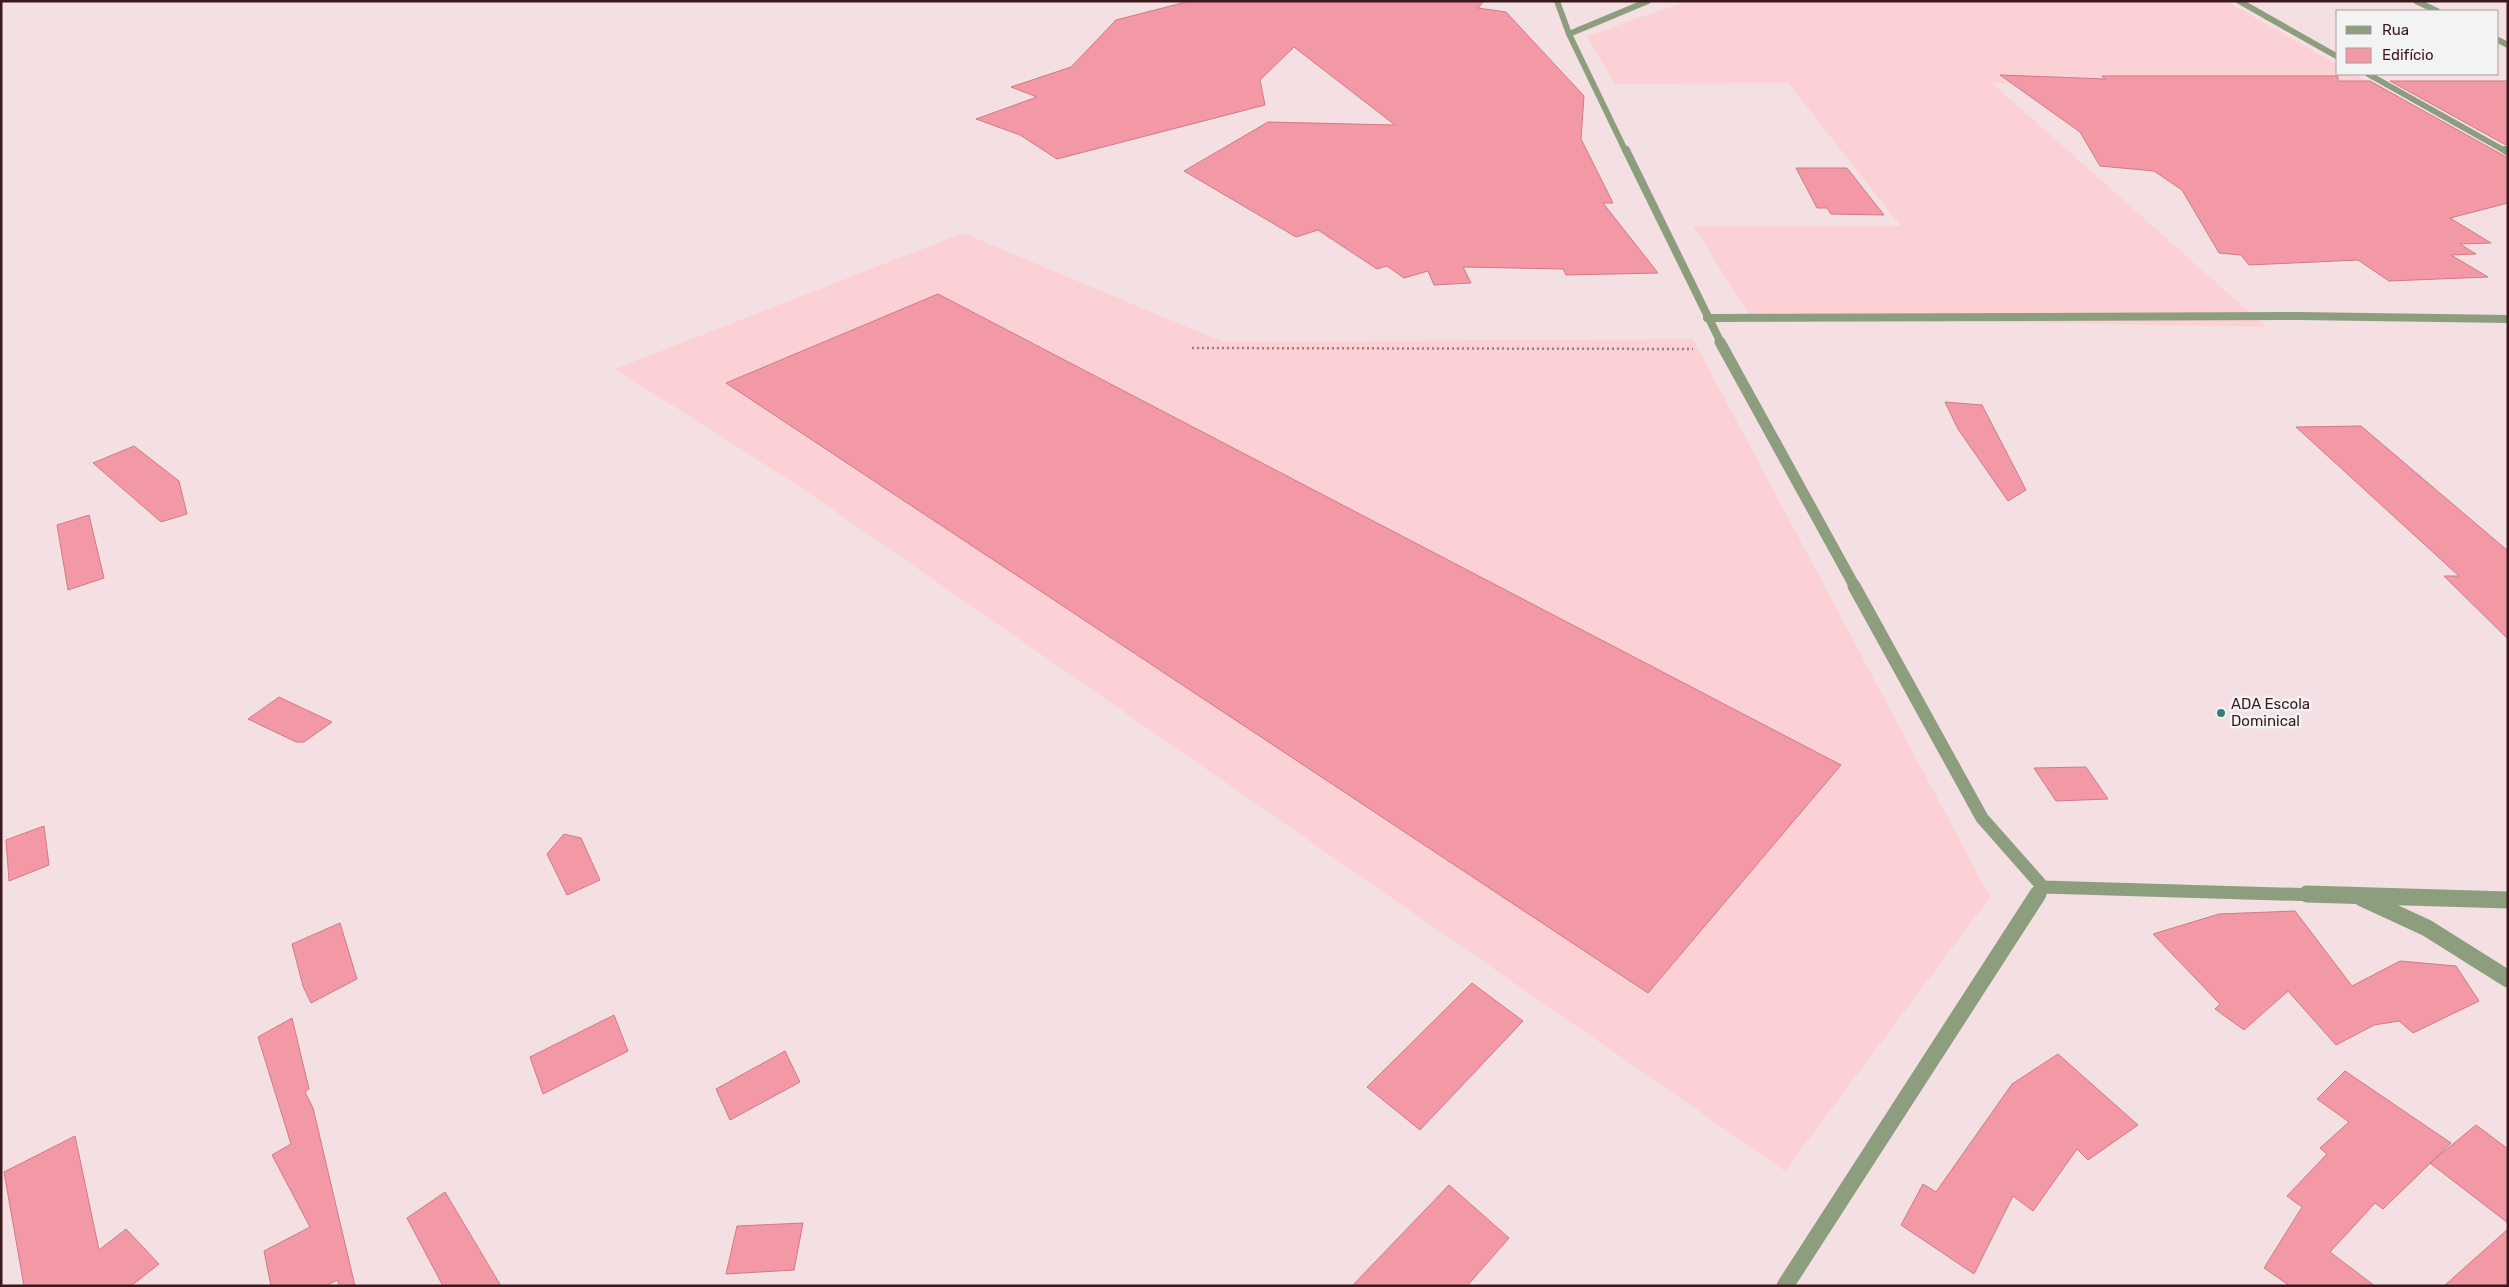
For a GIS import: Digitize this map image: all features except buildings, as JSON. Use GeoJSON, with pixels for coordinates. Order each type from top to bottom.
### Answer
{"type":"FeatureCollection","features":[{"type":"Feature","properties":{"kind":"street"},"geometry":{"type":"LineString","coordinates":[[1557,1],[1569,34],[1707,318],[1724,349],[1982,818],[2043,887],[2508,900]]}},
{"type":"Feature","properties":{"kind":"street"},"geometry":{"type":"LineString","coordinates":[[1569,34],[1648,1]]}},
{"type":"Feature","properties":{"kind":"street"},"geometry":{"type":"LineString","coordinates":[[2239,1],[2336,56]]}},
{"type":"Feature","properties":{"kind":"street"},"geometry":{"type":"LineString","coordinates":[[2416,1],[2435,10]]}},
{"type":"Feature","properties":{"kind":"street"},"geometry":{"type":"LineString","coordinates":[[2370,75],[2508,152]]}},
{"type":"Feature","properties":{"kind":"street"},"geometry":{"type":"LineString","coordinates":[[1707,318],[2298,316],[2508,320]]}},
{"type":"Feature","properties":{"kind":"street"},"geometry":{"type":"LineString","coordinates":[[1785,1286],[2043,887]]}},
{"type":"Feature","properties":{"kind":"street"},"geometry":{"type":"LineString","coordinates":[[2358,896],[2427,928],[2508,979]]}},
{"type":"Feature","properties":{"kind":"path"},"geometry":{"type":"LineString","coordinates":[[1192,348],[1724,349]]}},
{"type":"Feature","properties":{"kind":"shaded area"},"geometry":{"type":"Polygon","coordinates":[[[1688,1],[2226,1],[2336,64],[2336,75],[2356,75],[2370,83],[1992,83],[2266,327],[1751,317],[1693,226],[1901,226],[1788,83],[1615,84],[1587,36],[1688,1]]]}},
{"type":"Feature","properties":{"kind":"shaded area"},"geometry":{"type":"Polygon","coordinates":[[[963,233],[1223,342],[1693,339],[1990,897],[1785,1171],[800,487],[615,369],[963,233]]]}},
{"type":"Feature","properties":{"kind":"place","name":"ADA Escola Dominical"},"geometry":{"type":"Point","coordinates":[2221,713]}}]}
